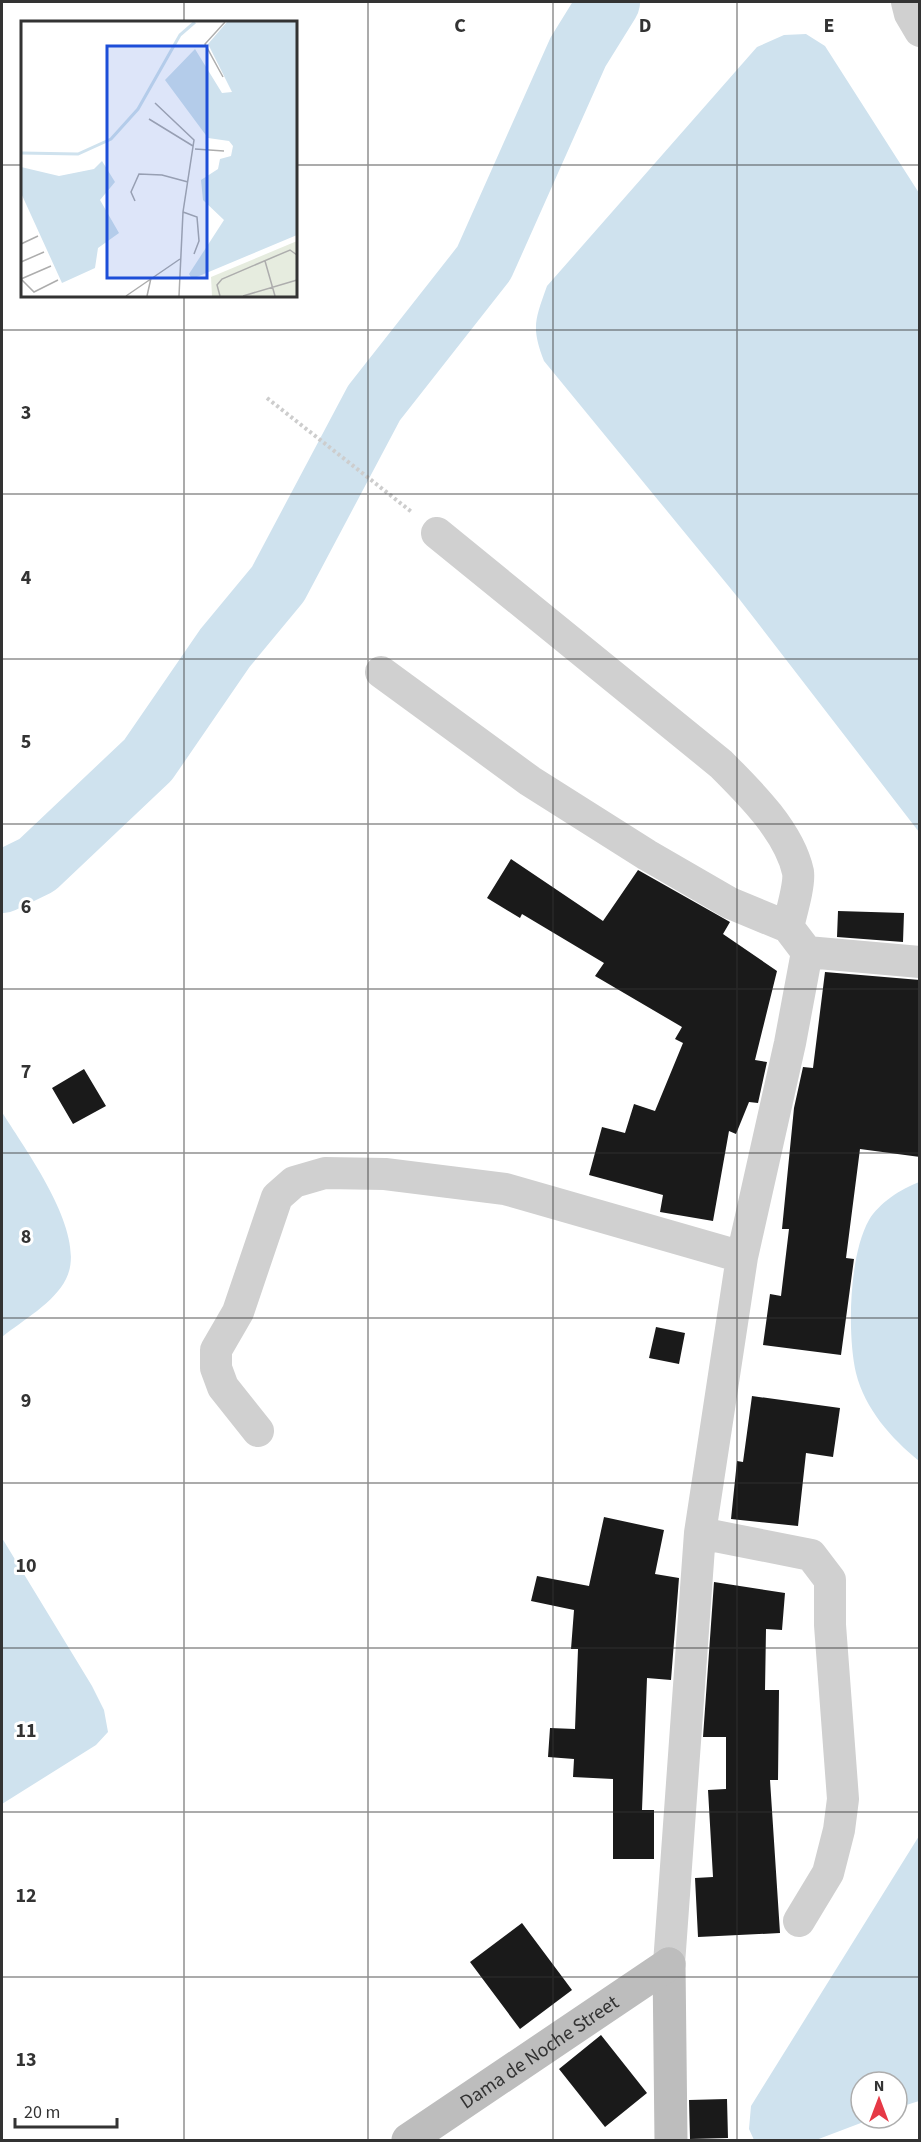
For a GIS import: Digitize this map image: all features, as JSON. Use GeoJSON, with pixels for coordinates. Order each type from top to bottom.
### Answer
{"type":"FeatureCollection","features":[{"type":"Feature","properties":{"kind":"street"},"geometry":{"type":"LineString","coordinates":[[907,2],[910,14],[920,32]]}},
{"type":"Feature","properties":{"kind":"street"},"geometry":{"type":"LineString","coordinates":[[437,533],[721,764],[764,807],[782,837],[798,874],[788,927]]}},
{"type":"Feature","properties":{"kind":"street"},"geometry":{"type":"LineString","coordinates":[[381,672],[530,781],[647,855],[730,903],[788,927],[807,952],[920,962]]}},
{"type":"Feature","properties":{"kind":"street"},"geometry":{"type":"LineString","coordinates":[[671,2140],[669,1964],[700,1533],[742,1257],[790,1043],[807,952]]}},
{"type":"Feature","properties":{"kind":"street"},"geometry":{"type":"LineString","coordinates":[[258,1431],[223,1388],[216,1368],[216,1350],[238,1312],[277,1197],[294,1182],[326,1173],[385,1174],[505,1189],[742,1257]]}},
{"type":"Feature","properties":{"kind":"street"},"geometry":{"type":"LineString","coordinates":[[700,1533],[811,1555],[830,1580],[830,1625],[843,1799],[839,1830],[828,1873],[799,1921]]}},
{"type":"Feature","properties":{"kind":"street","name":"Dama de Noche Street"},"geometry":{"type":"LineString","coordinates":[[408,2140],[669,1964]]}},
{"type":"Feature","properties":{"kind":"path"},"geometry":{"type":"LineString","coordinates":[[267,399],[437,533]]}},
{"type":"Feature","properties":{"kind":"water"},"geometry":{"type":"Polygon","coordinates":[[[806,34],[825,46],[919,193],[919,832],[740,600],[544,361],[537,340],[537,316],[547,286],[757,47],[784,35],[806,34]]]}},
{"type":"Feature","properties":{"kind":"water"},"geometry":{"type":"Polygon","coordinates":[[[2,1112],[38,1170],[62,1216],[69,1239],[71,1260],[66,1279],[54,1296],[2,1337],[2,1112]]]}},
{"type":"Feature","properties":{"kind":"water"},"geometry":{"type":"Polygon","coordinates":[[[920,1182],[919,1461],[889,1433],[866,1399],[860,1386],[853,1357],[851,1317],[857,1253],[869,1220],[891,1197],[920,1182]]]}},
{"type":"Feature","properties":{"kind":"water"},"geometry":{"type":"Polygon","coordinates":[[[2,1538],[92,1686],[104,1710],[108,1732],[96,1745],[2,1804],[2,1538]]]}},
{"type":"Feature","properties":{"kind":"water"},"geometry":{"type":"Polygon","coordinates":[[[919,1836],[919,2101],[909,2104],[909,2070],[849,2070],[849,2127],[816,2140],[754,2140],[749,2129],[751,2106],[919,1836]]]}},
{"type":"Feature","properties":{"kind":"building"},"geometry":{"type":"Polygon","coordinates":[[[511,859],[603,921],[638,870],[730,922],[723,934],[777,971],[755,1060],[767,1062],[758,1103],[749,1102],[736,1134],[729,1131],[713,1221],[660,1212],[663,1195],[589,1175],[602,1127],[625,1133],[634,1104],[655,1111],[683,1043],[675,1039],[682,1027],[595,976],[604,963],[522,914],[520,918],[487,898],[511,859]]]}},
{"type":"Feature","properties":{"kind":"building"},"geometry":{"type":"Polygon","coordinates":[[[838,911],[904,913],[903,942],[837,937],[838,911]]]}},
{"type":"Feature","properties":{"kind":"building"},"geometry":{"type":"Polygon","coordinates":[[[825,972],[920,980],[920,1157],[860,1149],[846,1258],[854,1259],[841,1355],[763,1345],[770,1294],[781,1296],[789,1229],[782,1229],[794,1108],[803,1067],[813,1068],[825,972]]]}},
{"type":"Feature","properties":{"kind":"building"},"geometry":{"type":"Polygon","coordinates":[[[84,1069],[106,1106],[73,1124],[52,1088],[84,1069]]]}},
{"type":"Feature","properties":{"kind":"building"},"geometry":{"type":"Polygon","coordinates":[[[656,1327],[685,1333],[679,1364],[649,1358],[656,1327]]]}},
{"type":"Feature","properties":{"kind":"building"},"geometry":{"type":"Polygon","coordinates":[[[752,1396],[840,1408],[833,1457],[806,1453],[798,1526],[731,1519],[737,1461],[743,1462],[752,1396]]]}},
{"type":"Feature","properties":{"kind":"building"},"geometry":{"type":"Polygon","coordinates":[[[604,1517],[664,1530],[655,1574],[679,1578],[671,1680],[647,1678],[642,1810],[654,1810],[654,1859],[613,1859],[613,1779],[573,1777],[574,1759],[548,1757],[550,1728],[575,1729],[578,1649],[571,1649],[574,1610],[531,1601],[537,1576],[589,1586],[604,1517]]]}},
{"type":"Feature","properties":{"kind":"building"},"geometry":{"type":"Polygon","coordinates":[[[714,1582],[785,1593],[782,1630],[766,1629],[765,1690],[779,1690],[778,1780],[770,1780],[780,1933],[698,1937],[695,1878],[713,1877],[708,1790],[726,1789],[726,1737],[703,1737],[714,1582]]]}},
{"type":"Feature","properties":{"kind":"building"},"geometry":{"type":"Polygon","coordinates":[[[522,1923],[572,1990],[520,2029],[470,1962],[522,1923]]]}},
{"type":"Feature","properties":{"kind":"building"},"geometry":{"type":"Polygon","coordinates":[[[601,2035],[647,2093],[605,2127],[559,2069],[601,2035]]]}},
{"type":"Feature","properties":{"kind":"building"},"geometry":{"type":"Polygon","coordinates":[[[727,2099],[728,2138],[690,2139],[689,2100],[727,2099]]]}},
{"type":"Feature","properties":{"kind":"waterway"},"geometry":{"type":"LineString","coordinates":[[2,882],[37,865],[148,760],[225,648],[278,584],[374,403],[484,263],[578,52],[609,2]]}}]}
